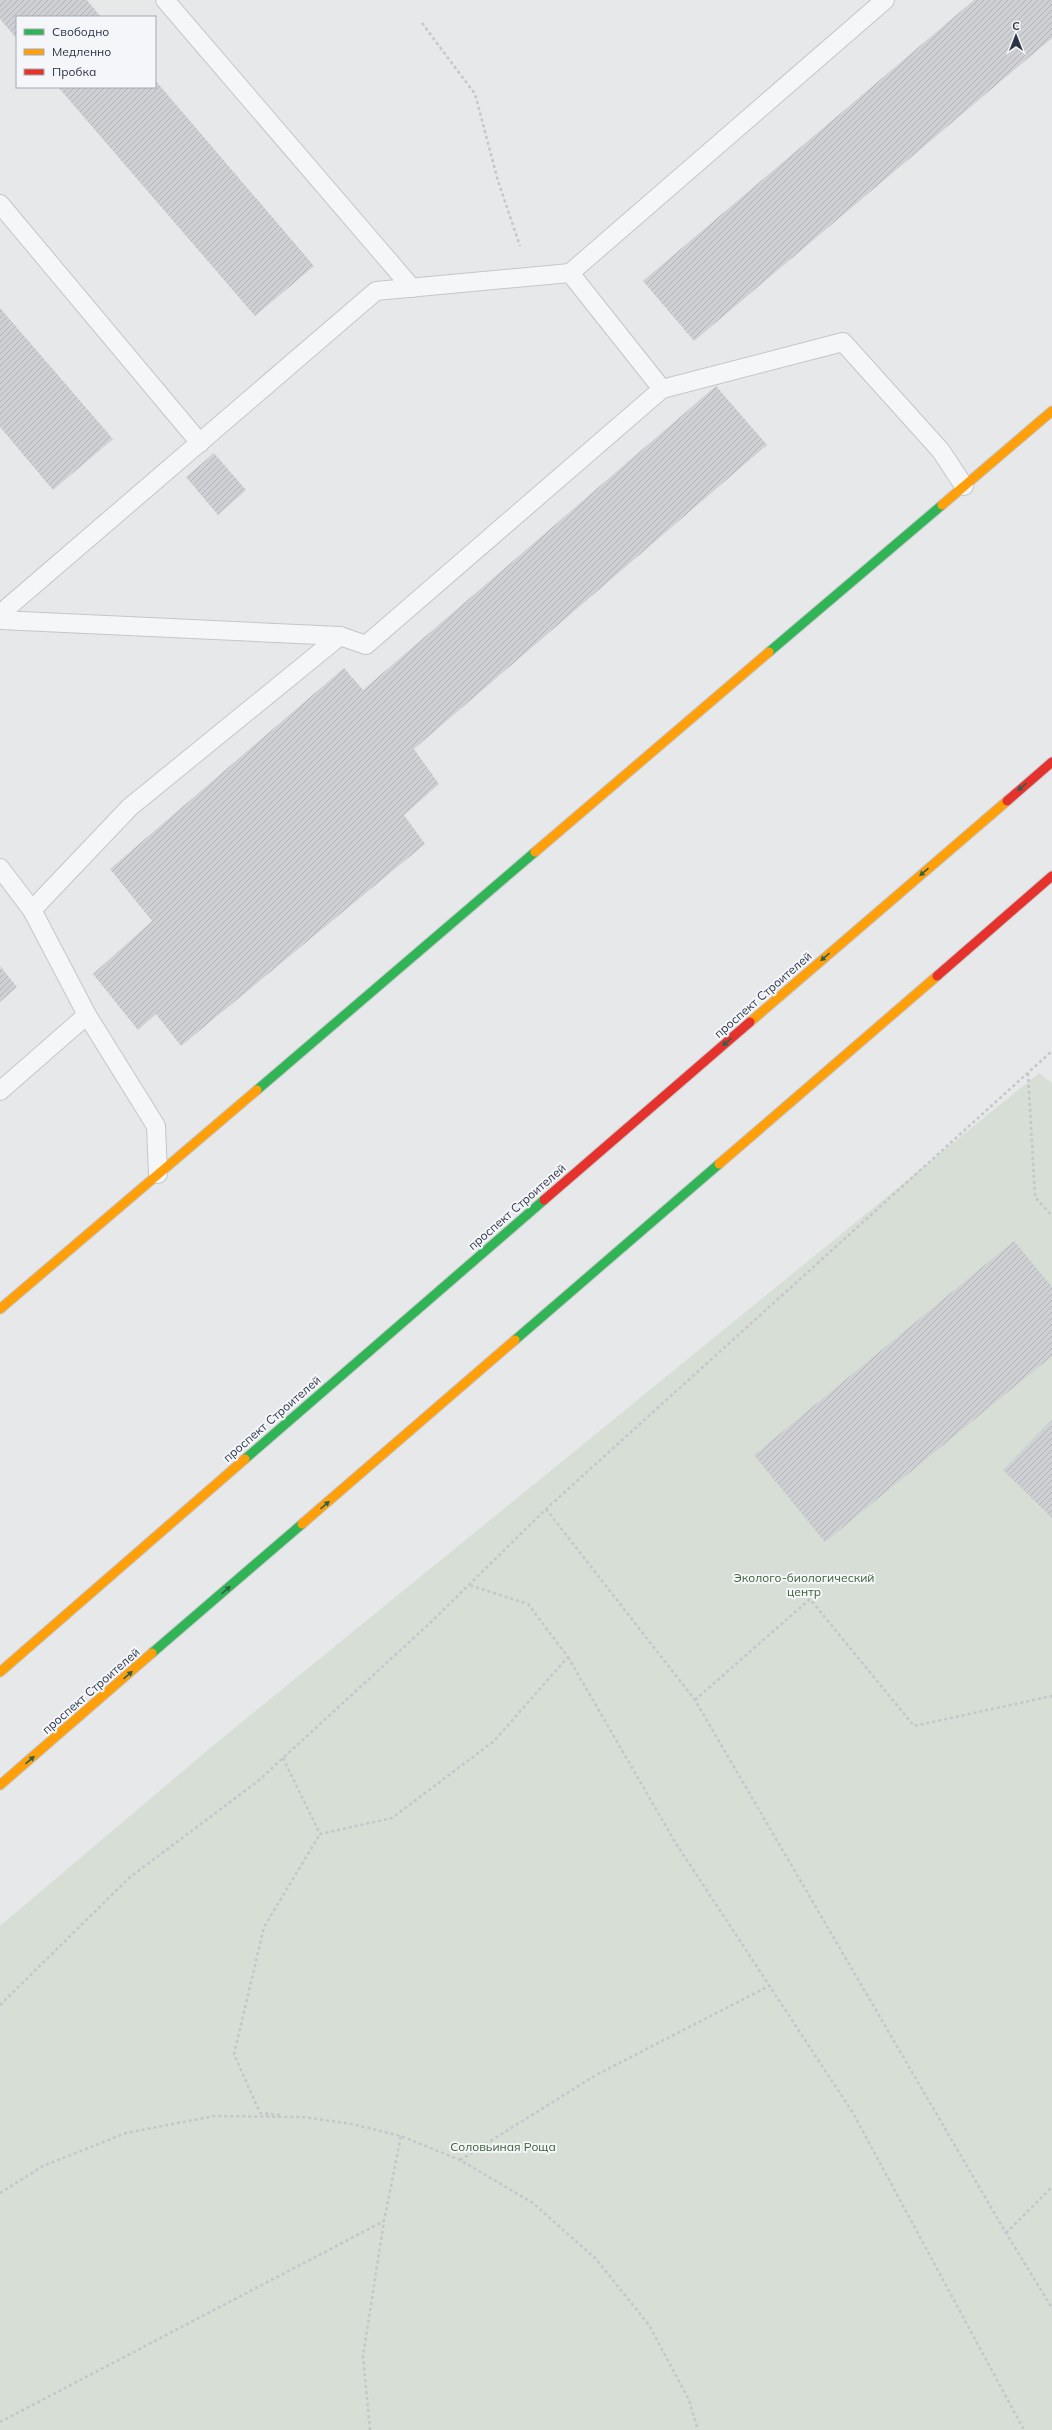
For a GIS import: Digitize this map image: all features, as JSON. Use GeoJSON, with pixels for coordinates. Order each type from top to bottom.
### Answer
{"type":"FeatureCollection","features":[{"type":"Feature","properties":{"kind":"main road"},"geometry":{"type":"LineString","coordinates":[[0,1309],[1052,411]]}},
{"type":"Feature","properties":{"kind":"main road","name":"проспект Строителей"},"geometry":{"type":"LineString","coordinates":[[0,1672],[405,1319],[1052,762]]}},
{"type":"Feature","properties":{"kind":"main road","name":"проспект Строителей"},"geometry":{"type":"LineString","coordinates":[[0,1785],[1052,876]]}},
{"type":"Feature","properties":{"kind":"lane"},"geometry":{"type":"LineString","coordinates":[[165,0],[412,288]]}},
{"type":"Feature","properties":{"kind":"lane"},"geometry":{"type":"LineString","coordinates":[[0,614],[376,291],[570,273],[885,0]]}},
{"type":"Feature","properties":{"kind":"lane"},"geometry":{"type":"LineString","coordinates":[[0,204],[200,443]]}},
{"type":"Feature","properties":{"kind":"lane"},"geometry":{"type":"LineString","coordinates":[[570,273],[662,389]]}},
{"type":"Feature","properties":{"kind":"lane"},"geometry":{"type":"LineString","coordinates":[[0,620],[340,636],[366,646],[662,389],[843,342],[941,451],[964,486]]}},
{"type":"Feature","properties":{"kind":"lane"},"geometry":{"type":"LineString","coordinates":[[32,910],[130,807],[340,636]]}},
{"type":"Feature","properties":{"kind":"lane"},"geometry":{"type":"LineString","coordinates":[[0,868],[32,910],[87,1015],[156,1126],[158,1174]]}},
{"type":"Feature","properties":{"kind":"lane"},"geometry":{"type":"LineString","coordinates":[[0,1090],[87,1015]]}},
{"type":"Feature","properties":{"kind":"path"},"geometry":{"type":"LineString","coordinates":[[422,23],[475,94],[498,181],[530,277]]}},
{"type":"Feature","properties":{"kind":"path"},"geometry":{"type":"LineString","coordinates":[[0,2005],[129,1878],[258,1780],[283,1758],[469,1584],[546,1509],[1052,1051]]}},
{"type":"Feature","properties":{"kind":"path"},"geometry":{"type":"LineString","coordinates":[[1028,1072],[1035,1197],[1052,1216]]}},
{"type":"Feature","properties":{"kind":"path"},"geometry":{"type":"LineString","coordinates":[[546,1509],[695,1700],[1006,2233],[1052,2308]]}},
{"type":"Feature","properties":{"kind":"path"},"geometry":{"type":"LineString","coordinates":[[469,1584],[528,1604],[568,1657],[675,1842],[853,2113],[1024,2430]]}},
{"type":"Feature","properties":{"kind":"path"},"geometry":{"type":"LineString","coordinates":[[695,1700],[810,1599],[914,1726],[1052,1696]]}},
{"type":"Feature","properties":{"kind":"path"},"geometry":{"type":"LineString","coordinates":[[568,1657],[494,1741],[392,1818],[320,1834],[264,1927],[234,2054],[260,2113],[303,2116],[352,2124],[400,2136],[460,2160],[533,2203],[596,2259],[649,2326],[689,2400],[698,2430]]}},
{"type":"Feature","properties":{"kind":"path"},"geometry":{"type":"LineString","coordinates":[[283,1758],[320,1834]]}},
{"type":"Feature","properties":{"kind":"path"},"geometry":{"type":"LineString","coordinates":[[460,2160],[596,2075],[769,1986]]}},
{"type":"Feature","properties":{"kind":"path"},"geometry":{"type":"LineString","coordinates":[[0,2193],[43,2166],[126,2133],[214,2116],[303,2116]]}},
{"type":"Feature","properties":{"kind":"path"},"geometry":{"type":"LineString","coordinates":[[370,2430],[363,2356],[384,2221],[400,2136]]}},
{"type":"Feature","properties":{"kind":"path"},"geometry":{"type":"LineString","coordinates":[[1006,2233],[1052,2187]]}},
{"type":"Feature","properties":{"kind":"path"},"geometry":{"type":"LineString","coordinates":[[0,2422],[384,2221]]}},
{"type":"Feature","properties":{"kind":"green space"},"geometry":{"type":"Polygon","coordinates":[[[1039,1073],[1052,1083],[1052,2430],[0,2430],[0,1926],[215,1744],[1039,1073]]]}},
{"type":"Feature","properties":{"kind":"building"},"geometry":{"type":"Polygon","coordinates":[[[0,0],[87,0],[100,16],[16,16],[16,38],[0,19],[0,0]]]}},
{"type":"Feature","properties":{"kind":"building"},"geometry":{"type":"Polygon","coordinates":[[[974,0],[1052,0],[1052,38],[694,341],[643,281],[974,0]]]}},
{"type":"Feature","properties":{"kind":"building"},"geometry":{"type":"Polygon","coordinates":[[[156,81],[314,266],[255,316],[59,88],[156,88],[156,81]]]}},
{"type":"Feature","properties":{"kind":"building"},"geometry":{"type":"Polygon","coordinates":[[[0,308],[113,439],[53,490],[0,427],[0,308]]]}},
{"type":"Feature","properties":{"kind":"building"},"geometry":{"type":"Polygon","coordinates":[[[716,386],[767,445],[414,749],[439,784],[404,815],[425,844],[181,1046],[156,1014],[138,1030],[93,974],[152,921],[110,869],[344,668],[363,690],[716,386]]]}},
{"type":"Feature","properties":{"kind":"building"},"geometry":{"type":"Polygon","coordinates":[[[214,453],[246,490],[218,515],[186,477],[214,453]]]}},
{"type":"Feature","properties":{"kind":"building"},"geometry":{"type":"Polygon","coordinates":[[[0,966],[17,987],[0,1002],[0,966]]]}},
{"type":"Feature","properties":{"kind":"building"},"geometry":{"type":"Polygon","coordinates":[[[1014,1241],[1052,1287],[1052,1356],[825,1542],[754,1455],[1014,1241]]]}},
{"type":"Feature","properties":{"kind":"building"},"geometry":{"type":"Polygon","coordinates":[[[1052,1420],[1052,1518],[1003,1470],[1052,1420]]]}},
{"type":"Feature","properties":{"kind":"traffic: fast"},"geometry":{"type":"LineString","coordinates":[[769,652],[942,505]]}},
{"type":"Feature","properties":{"kind":"traffic: fast"},"geometry":{"type":"LineString","coordinates":[[257,1090],[535,852]]}},
{"type":"Feature","properties":{"kind":"traffic: fast"},"geometry":{"type":"LineString","coordinates":[[515,1340],[719,1164]]}},
{"type":"Feature","properties":{"kind":"traffic: fast"},"geometry":{"type":"LineString","coordinates":[[245,1459],[544,1200]]}},
{"type":"Feature","properties":{"kind":"traffic: fast"},"geometry":{"type":"LineString","coordinates":[[152,1653],[302,1524]]}},
{"type":"Feature","properties":{"kind":"traffic: slow"},"geometry":{"type":"LineString","coordinates":[[942,505],[1052,411]]}},
{"type":"Feature","properties":{"kind":"traffic: slow"},"geometry":{"type":"LineString","coordinates":[[535,852],[769,652]]}},
{"type":"Feature","properties":{"kind":"traffic: slow"},"geometry":{"type":"LineString","coordinates":[[750,1022],[1007,801]]}},
{"type":"Feature","properties":{"kind":"traffic: slow"},"geometry":{"type":"LineString","coordinates":[[719,1164],[937,976]]}},
{"type":"Feature","properties":{"kind":"traffic: slow"},"geometry":{"type":"LineString","coordinates":[[0,1309],[257,1090]]}},
{"type":"Feature","properties":{"kind":"traffic: slow"},"geometry":{"type":"LineString","coordinates":[[302,1524],[515,1340]]}},
{"type":"Feature","properties":{"kind":"traffic: slow"},"geometry":{"type":"LineString","coordinates":[[0,1672],[245,1459]]}},
{"type":"Feature","properties":{"kind":"traffic: slow"},"geometry":{"type":"LineString","coordinates":[[0,1785],[152,1653]]}},
{"type":"Feature","properties":{"kind":"traffic: jam"},"geometry":{"type":"LineString","coordinates":[[1007,801],[1052,762]]}},
{"type":"Feature","properties":{"kind":"traffic: jam"},"geometry":{"type":"LineString","coordinates":[[937,976],[1052,876]]}},
{"type":"Feature","properties":{"kind":"traffic: jam"},"geometry":{"type":"LineString","coordinates":[[544,1200],[750,1022]]}},
{"type":"Feature","properties":{"kind":"park label","name":"Эколого-биологический центр"},"geometry":{"type":"Point","coordinates":[804,1585]}},
{"type":"Feature","properties":{"kind":"park label","name":"Соловьиная Роща"},"geometry":{"type":"Point","coordinates":[503,2147]}}]}
